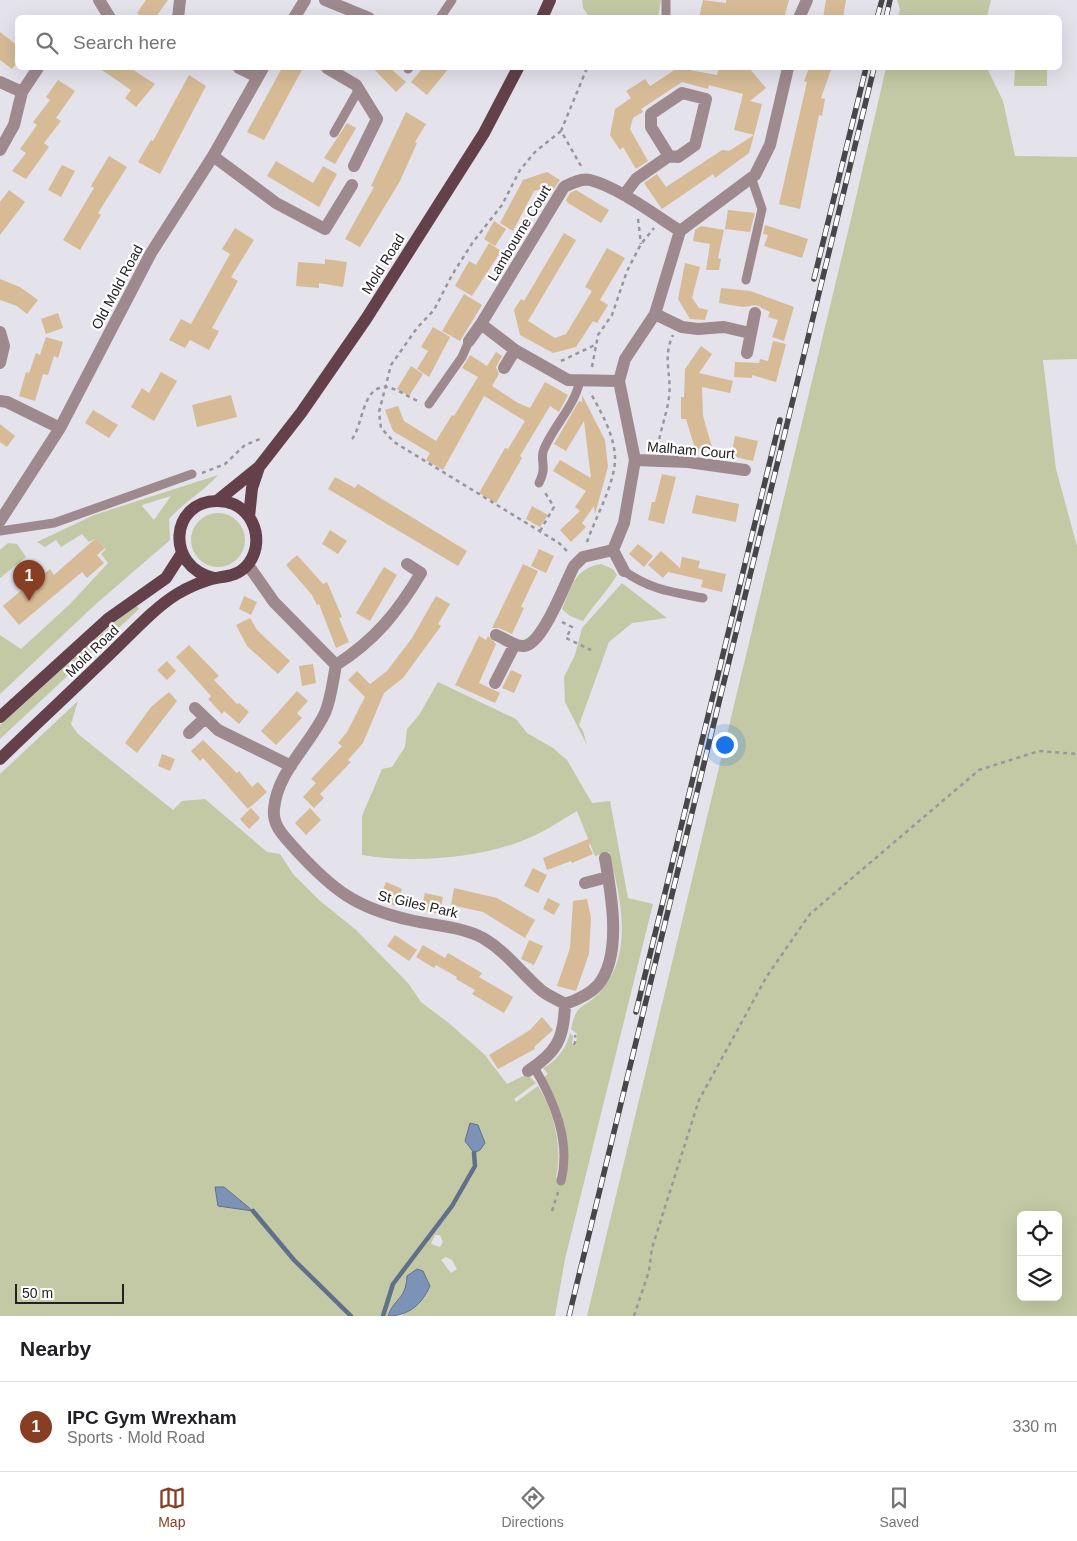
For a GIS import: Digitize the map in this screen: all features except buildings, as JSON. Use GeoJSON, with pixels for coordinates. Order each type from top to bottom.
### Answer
{"type":"FeatureCollection","features":[{"type":"Feature","properties":{"kind":"main road"},"geometry":{"type":"LineString","coordinates":[[544,15],[550,0]]}},
{"type":"Feature","properties":{"kind":"main road","name":"Mold Road"},"geometry":{"type":"LineString","coordinates":[[217,501],[259,467],[366,319],[484,133],[517,70]]}},
{"type":"Feature","properties":{"kind":"main road","name":"Mold Road"},"geometry":{"type":"LineString","coordinates":[[250,517],[252,488],[259,467]]}},
{"type":"Feature","properties":{"kind":"main road"},"geometry":{"type":"LineString","coordinates":[[217,501],[229,502],[241,508],[250,517],[255,528],[257,541],[254,554],[248,565],[238,573],[227,578],[214,578],[194,570],[182,553],[179,541],[181,529],[186,518],[200,506],[217,501]]}},
{"type":"Feature","properties":{"kind":"main road","name":"Mold Road"},"geometry":{"type":"LineString","coordinates":[[0,717],[108,619],[166,578],[182,553]]}},
{"type":"Feature","properties":{"kind":"main road","name":"Mold Road"},"geometry":{"type":"LineString","coordinates":[[0,759],[177,594],[214,578]]}},
{"type":"Feature","properties":{"kind":"street"},"geometry":{"type":"LineString","coordinates":[[99,0],[104,15]]}},
{"type":"Feature","properties":{"kind":"street"},"geometry":{"type":"LineString","coordinates":[[178,15],[180,0]]}},
{"type":"Feature","properties":{"kind":"street"},"geometry":{"type":"LineString","coordinates":[[296,15],[305,0]]}},
{"type":"Feature","properties":{"kind":"street"},"geometry":{"type":"LineString","coordinates":[[325,0],[362,15]]}},
{"type":"Feature","properties":{"kind":"street"},"geometry":{"type":"LineString","coordinates":[[801,15],[807,0]]}},
{"type":"Feature","properties":{"kind":"street"},"geometry":{"type":"LineString","coordinates":[[0,150],[14,125],[22,92],[37,70]]}},
{"type":"Feature","properties":{"kind":"street"},"geometry":{"type":"LineString","coordinates":[[330,70],[356,85],[377,119],[354,166]]}},
{"type":"Feature","properties":{"kind":"street"},"geometry":{"type":"LineString","coordinates":[[624,571],[613,550],[624,522],[635,460],[619,381],[625,359],[655,314],[680,230],[755,175],[770,144],[788,70]]}},
{"type":"Feature","properties":{"kind":"street","name":"Old Mold Road"},"geometry":{"type":"LineString","coordinates":[[0,521],[60,428],[151,253],[213,156],[260,72]]}},
{"type":"Feature","properties":{"kind":"street"},"geometry":{"type":"LineString","coordinates":[[0,82],[22,92]]}},
{"type":"Feature","properties":{"kind":"street"},"geometry":{"type":"LineString","coordinates":[[624,195],[636,179],[669,156],[678,157],[695,145],[706,99],[682,93],[650,114],[650,127],[669,156]]}},
{"type":"Feature","properties":{"kind":"street"},"geometry":{"type":"LineString","coordinates":[[213,156],[276,203],[325,229],[352,185]]}},
{"type":"Feature","properties":{"kind":"street"},"geometry":{"type":"LineString","coordinates":[[589,180],[624,195],[680,230]]}},
{"type":"Feature","properties":{"kind":"street","name":"Lambourne Court"},"geometry":{"type":"LineString","coordinates":[[469,341],[564,187],[578,181],[589,180]]}},
{"type":"Feature","properties":{"kind":"street"},"geometry":{"type":"LineString","coordinates":[[747,353],[755,313]]}},
{"type":"Feature","properties":{"kind":"street"},"geometry":{"type":"LineString","coordinates":[[655,314],[678,325],[698,329],[724,327],[750,333]]}},
{"type":"Feature","properties":{"kind":"street"},"geometry":{"type":"LineString","coordinates":[[481,324],[515,350],[568,380],[619,381]]}},
{"type":"Feature","properties":{"kind":"street"},"geometry":{"type":"LineString","coordinates":[[0,332],[4,346],[0,363]]}},
{"type":"Feature","properties":{"kind":"street"},"geometry":{"type":"LineString","coordinates":[[504,368],[515,350]]}},
{"type":"Feature","properties":{"kind":"street"},"geometry":{"type":"LineString","coordinates":[[0,401],[7,402],[60,428]]}},
{"type":"Feature","properties":{"kind":"street","name":"Malham Court"},"geometry":{"type":"LineString","coordinates":[[635,460],[688,462],[745,470]]}},
{"type":"Feature","properties":{"kind":"street"},"geometry":{"type":"LineString","coordinates":[[496,635],[522,647],[536,641],[574,566],[582,557],[613,550]]}},
{"type":"Feature","properties":{"kind":"street"},"geometry":{"type":"LineString","coordinates":[[248,565],[274,602],[336,665],[360,650],[399,610],[421,574],[407,564]]}},
{"type":"Feature","properties":{"kind":"street"},"geometry":{"type":"LineString","coordinates":[[550,616],[562,622]]}},
{"type":"Feature","properties":{"kind":"street"},"geometry":{"type":"LineString","coordinates":[[495,683],[498,664],[515,644]]}},
{"type":"Feature","properties":{"kind":"street","name":"St Giles Park"},"geometry":{"type":"LineString","coordinates":[[336,665],[325,712],[291,766],[274,802],[275,823],[280,833],[324,880],[362,906],[409,920],[457,928],[483,938],[501,951],[543,992],[565,1004]]}},
{"type":"Feature","properties":{"kind":"street"},"geometry":{"type":"LineString","coordinates":[[195,708],[204,719],[226,734],[291,766]]}},
{"type":"Feature","properties":{"kind":"street"},"geometry":{"type":"LineString","coordinates":[[189,733],[204,719]]}},
{"type":"Feature","properties":{"kind":"street"},"geometry":{"type":"LineString","coordinates":[[531,1069],[548,1058],[561,1040],[565,1004],[582,998],[598,986],[606,973],[612,944],[612,894],[605,858]]}},
{"type":"Feature","properties":{"kind":"street"},"geometry":{"type":"LineString","coordinates":[[585,883],[608,877]]}},
{"type":"Feature","properties":{"kind":"lane"},"geometry":{"type":"LineString","coordinates":[[442,15],[452,0]]}},
{"type":"Feature","properties":{"kind":"lane"},"geometry":{"type":"LineString","coordinates":[[666,0],[666,15]]}},
{"type":"Feature","properties":{"kind":"lane"},"geometry":{"type":"LineString","coordinates":[[334,133],[359,90]]}},
{"type":"Feature","properties":{"kind":"lane"},"geometry":{"type":"LineString","coordinates":[[746,280],[762,209],[751,177]]}},
{"type":"Feature","properties":{"kind":"lane"},"geometry":{"type":"LineString","coordinates":[[429,404],[462,357],[469,341]]}},
{"type":"Feature","properties":{"kind":"lane"},"geometry":{"type":"LineString","coordinates":[[539,483],[545,469],[544,449],[584,380]]}},
{"type":"Feature","properties":{"kind":"lane"},"geometry":{"type":"LineString","coordinates":[[0,531],[54,523],[192,474]]}},
{"type":"Feature","properties":{"kind":"lane"},"geometry":{"type":"LineString","coordinates":[[624,571],[656,589],[703,598]]}},
{"type":"Feature","properties":{"kind":"lane"},"geometry":{"type":"LineString","coordinates":[[531,1069],[552,1098],[562,1133],[564,1167],[561,1181]]}},
{"type":"Feature","properties":{"kind":"path"},"geometry":{"type":"LineString","coordinates":[[586,70],[562,131],[589,180]]}},
{"type":"Feature","properties":{"kind":"path"},"geometry":{"type":"LineString","coordinates":[[636,203],[641,244]]}},
{"type":"Feature","properties":{"kind":"path"},"geometry":{"type":"LineString","coordinates":[[582,557],[607,491],[615,458],[608,427],[584,380],[598,335],[612,315],[627,271],[641,244],[661,219]]}},
{"type":"Feature","properties":{"kind":"path"},"geometry":{"type":"LineString","coordinates":[[658,461],[658,446],[669,397],[668,345],[678,325]]}},
{"type":"Feature","properties":{"kind":"path"},"geometry":{"type":"LineString","coordinates":[[546,368],[596,344]]}},
{"type":"Feature","properties":{"kind":"path"},"geometry":{"type":"LineString","coordinates":[[352,439],[358,432],[369,396],[377,388],[394,389],[403,395],[429,404]]}},
{"type":"Feature","properties":{"kind":"path"},"geometry":{"type":"LineString","coordinates":[[192,474],[207,473],[225,464],[244,445],[260,439],[276,444]]}},
{"type":"Feature","properties":{"kind":"path"},"geometry":{"type":"LineString","coordinates":[[539,483],[554,507],[540,530]]}},
{"type":"Feature","properties":{"kind":"path"},"geometry":{"type":"LineString","coordinates":[[562,622],[572,627],[566,638],[591,650]]}},
{"type":"Feature","properties":{"kind":"path"},"geometry":{"type":"LineString","coordinates":[[634,1316],[649,1271],[652,1248],[699,1100],[767,976],[810,914],[979,770],[1039,751],[1077,754]]}},
{"type":"Feature","properties":{"kind":"path"},"geometry":{"type":"LineString","coordinates":[[552,1211],[561,1181]]}},
{"type":"Feature","properties":{"kind":"green space"},"geometry":{"type":"Polygon","coordinates":[[[582,0],[661,0],[658,15],[588,15],[583,8],[582,0]]]}},
{"type":"Feature","properties":{"kind":"green space"},"geometry":{"type":"Polygon","coordinates":[[[897,0],[991,0],[987,15],[899,15],[900,9],[897,0]]]}},
{"type":"Feature","properties":{"kind":"green space"},"geometry":{"type":"Polygon","coordinates":[[[886,70],[988,70],[1003,101],[1015,156],[1077,157],[1077,359],[1043,360],[1056,469],[1077,546],[1077,1316],[587,1316],[886,70]]]}},
{"type":"Feature","properties":{"kind":"green space"},"geometry":{"type":"Polygon","coordinates":[[[1015,70],[1047,70],[1047,86],[1014,86],[1015,70]]]}},
{"type":"Feature","properties":{"kind":"green space"},"geometry":{"type":"Polygon","coordinates":[[[218,475],[169,519],[170,540],[97,603],[0,694],[0,635],[21,649],[70,604],[108,563],[101,554],[106,549],[96,538],[89,542],[82,534],[61,547],[56,540],[45,547],[37,542],[94,515],[218,475]],[[171,496],[142,505],[154,520],[171,496]]]}},
{"type":"Feature","properties":{"kind":"green space"},"geometry":{"type":"Polygon","coordinates":[[[218,513],[228,515],[237,521],[243,530],[245,540],[243,550],[237,559],[228,565],[218,567],[208,565],[199,559],[193,550],[191,540],[193,530],[199,521],[208,515],[218,513]]]}},
{"type":"Feature","properties":{"kind":"green space"},"geometry":{"type":"Polygon","coordinates":[[[8,543],[17,544],[26,557],[0,578],[0,550],[8,543]]]}},
{"type":"Feature","properties":{"kind":"green space"},"geometry":{"type":"Polygon","coordinates":[[[601,564],[613,569],[617,575],[583,621],[570,616],[562,609],[575,580],[585,570],[601,564]]]}},
{"type":"Feature","properties":{"kind":"green space"},"geometry":{"type":"Polygon","coordinates":[[[622,583],[667,618],[632,623],[609,642],[579,725],[587,745],[565,702],[564,677],[575,655],[582,628],[622,583]]]}},
{"type":"Feature","properties":{"kind":"green space"},"geometry":{"type":"Polygon","coordinates":[[[137,606],[139,609],[0,739],[0,725],[115,622],[137,606]]]}},
{"type":"Feature","properties":{"kind":"green space"},"geometry":{"type":"Polygon","coordinates":[[[438,682],[516,719],[527,733],[553,748],[567,760],[592,803],[610,801],[628,898],[653,904],[565,1259],[555,1316],[402,1316],[407,1311],[407,1276],[402,1294],[393,1305],[388,1316],[0,1316],[0,774],[78,701],[71,724],[78,734],[173,810],[182,801],[205,799],[267,852],[280,854],[293,874],[319,900],[356,930],[408,983],[421,1002],[484,1054],[507,1084],[527,1074],[536,1083],[514,1099],[516,1102],[538,1086],[544,1096],[556,1130],[558,1166],[556,1177],[562,1183],[562,1129],[556,1105],[543,1078],[548,1074],[543,1068],[560,1054],[570,1033],[573,1036],[572,1044],[576,1046],[577,1034],[571,1029],[573,1020],[579,1010],[600,992],[611,977],[618,960],[622,924],[617,887],[609,852],[595,856],[577,811],[531,837],[486,851],[444,858],[422,859],[362,855],[362,816],[382,769],[392,767],[405,747],[407,729],[419,715],[438,682]],[[435,1235],[431,1244],[440,1247],[443,1242],[440,1235],[435,1235]],[[446,1257],[441,1260],[451,1273],[457,1269],[452,1260],[446,1257]]]}},
{"type":"Feature","properties":{"kind":"water"},"geometry":{"type":"Polygon","coordinates":[[[470,1123],[478,1125],[485,1143],[480,1150],[474,1153],[465,1141],[470,1123]]]}},
{"type":"Feature","properties":{"kind":"water"},"geometry":{"type":"Polygon","coordinates":[[[215,1187],[224,1187],[253,1211],[218,1206],[215,1187]]]}},
{"type":"Feature","properties":{"kind":"water"},"geometry":{"type":"Polygon","coordinates":[[[417,1269],[423,1271],[430,1286],[427,1292],[414,1308],[402,1314],[388,1316],[404,1290],[407,1276],[417,1269]]]}},
{"type":"Feature","properties":{"kind":"waterway"},"geometry":{"type":"LineString","coordinates":[[383,1316],[393,1284],[452,1206],[475,1166],[474,1153]]}},
{"type":"Feature","properties":{"kind":"waterway"},"geometry":{"type":"LineString","coordinates":[[253,1211],[294,1260],[351,1316]]}},
{"type":"Feature","properties":{"kind":"railway"},"geometry":{"type":"LineString","coordinates":[[878,15],[882,0]]}},
{"type":"Feature","properties":{"kind":"railway"},"geometry":{"type":"LineString","coordinates":[[887,15],[890,0]]}},
{"type":"Feature","properties":{"kind":"railway"},"geometry":{"type":"LineString","coordinates":[[814,279],[866,70]]}},
{"type":"Feature","properties":{"kind":"railway"},"geometry":{"type":"LineString","coordinates":[[569,1316],[874,70]]}},
{"type":"Feature","properties":{"kind":"railway"},"geometry":{"type":"LineString","coordinates":[[636,1012],[780,420]]}},
{"type":"Feature","properties":{"kind":"place","name":"IPC Gym Wrexham"},"geometry":{"type":"Point","coordinates":[29,601]}}]}
